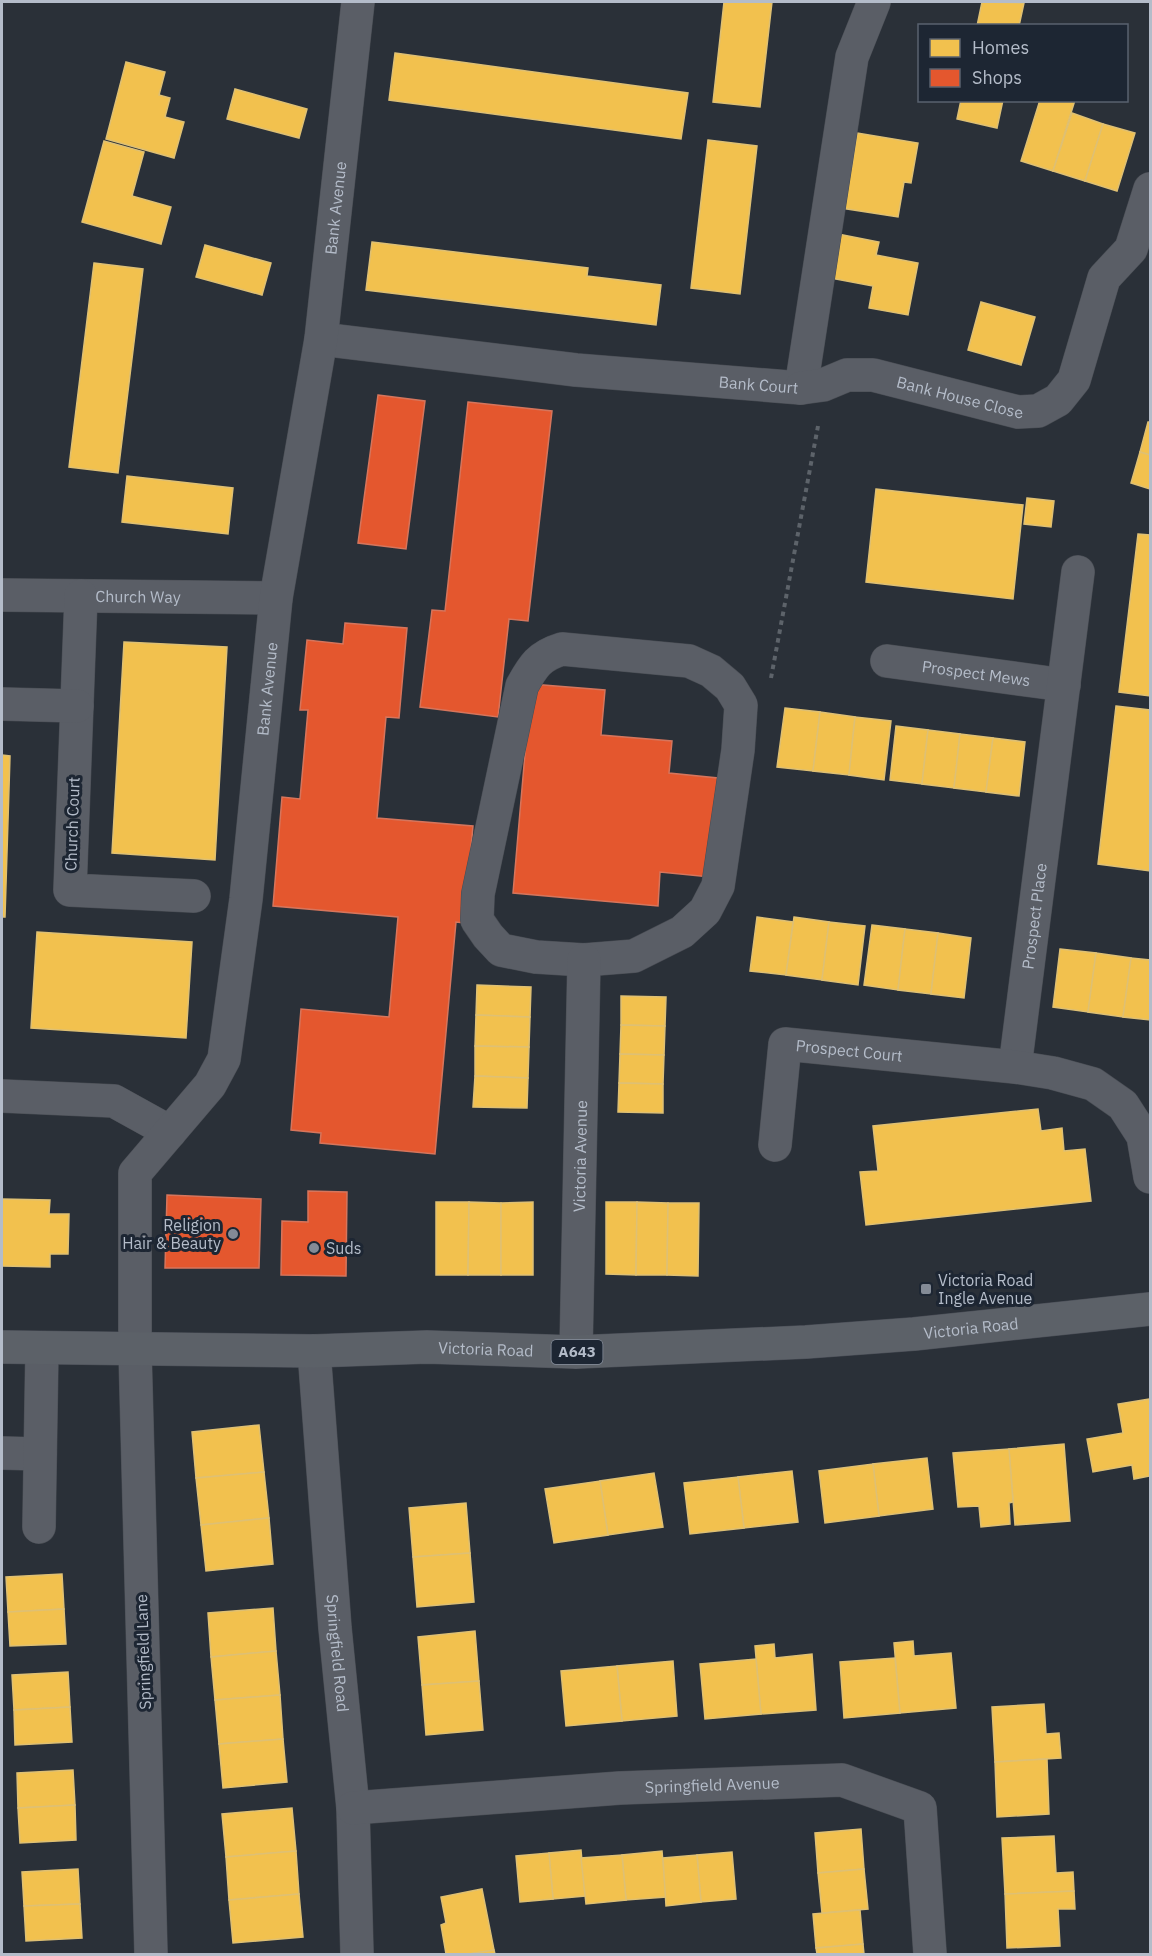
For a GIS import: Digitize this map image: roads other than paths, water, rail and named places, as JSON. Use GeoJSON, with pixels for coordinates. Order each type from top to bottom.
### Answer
{"type":"FeatureCollection","features":[{"type":"Feature","properties":{"kind":"main road","name":"Victoria Road"},"geometry":{"type":"LineString","coordinates":[[2,1347],[314,1351],[427,1347],[576,1352],[806,1342],[914,1334],[1150,1309]]}},
{"type":"Feature","properties":{"kind":"street","name":"Bank Avenue"},"geometry":{"type":"LineString","coordinates":[[135,1350],[135,1173],[210,1085],[224,1059],[246,899],[276,598],[321,339],[357,2]]}},
{"type":"Feature","properties":{"kind":"street","name":"Bank Court"},"geometry":{"type":"LineString","coordinates":[[321,339],[576,369],[801,388],[852,57],[874,2]]}},
{"type":"Feature","properties":{"kind":"street","name":"Bank House Close"},"geometry":{"type":"LineString","coordinates":[[801,388],[823,386],[847,375],[873,375],[1018,412],[1038,411],[1058,400],[1074,380],[1104,278],[1131,249],[1150,189]]}},
{"type":"Feature","properties":{"kind":"street","name":"Prospect Place"},"geometry":{"type":"LineString","coordinates":[[1014,1067],[1078,572]]}},
{"type":"Feature","properties":{"kind":"street","name":"Church Way"},"geometry":{"type":"LineString","coordinates":[[2,595],[276,598]]}},
{"type":"Feature","properties":{"kind":"street","name":"Church Court"},"geometry":{"type":"LineString","coordinates":[[81,596],[70,890],[194,896]]}},
{"type":"Feature","properties":{"kind":"street"},"geometry":{"type":"LineString","coordinates":[[562,649],[689,661],[711,671],[730,687],[741,705],[738,750],[718,886],[705,911],[682,932],[634,956],[584,960],[536,957],[501,950],[477,920],[478,894],[522,686],[531,669],[546,654],[562,649]]}},
{"type":"Feature","properties":{"kind":"street","name":"Prospect Mews"},"geometry":{"type":"LineString","coordinates":[[887,661],[1064,685]]}},
{"type":"Feature","properties":{"kind":"street"},"geometry":{"type":"LineString","coordinates":[[2,704],[77,706]]}},
{"type":"Feature","properties":{"kind":"street","name":"Victoria Avenue"},"geometry":{"type":"LineString","coordinates":[[576,1352],[584,960]]}},
{"type":"Feature","properties":{"kind":"street","name":"Prospect Court"},"geometry":{"type":"LineString","coordinates":[[775,1145],[785,1044],[1014,1067]]}},
{"type":"Feature","properties":{"kind":"street"},"geometry":{"type":"LineString","coordinates":[[1014,1067],[1053,1073],[1093,1084],[1122,1105],[1143,1136],[1150,1177]]}},
{"type":"Feature","properties":{"kind":"street"},"geometry":{"type":"LineString","coordinates":[[2,1096],[114,1101],[170,1132]]}},
{"type":"Feature","properties":{"kind":"street"},"geometry":{"type":"LineString","coordinates":[[39,1527],[42,1348]]}},
{"type":"Feature","properties":{"kind":"street","name":"Springfield Lane"},"geometry":{"type":"LineString","coordinates":[[135,1350],[151,1954]]}},
{"type":"Feature","properties":{"kind":"street","name":"Springfield Road"},"geometry":{"type":"LineString","coordinates":[[314,1351],[335,1628],[353,1808],[357,1954]]}},
{"type":"Feature","properties":{"kind":"street"},"geometry":{"type":"LineString","coordinates":[[2,1453],[40,1454]]}},
{"type":"Feature","properties":{"kind":"street","name":"Springfield Avenue"},"geometry":{"type":"LineString","coordinates":[[353,1808],[620,1788],[842,1780],[920,1808],[930,1954]]}},
{"type":"Feature","properties":{"kind":"place","name":"Religion Hair & Beauty"},"geometry":{"type":"Point","coordinates":[233,1234]}},
{"type":"Feature","properties":{"kind":"place","name":"Suds"},"geometry":{"type":"Point","coordinates":[314,1248]}},
{"type":"Feature","properties":{"kind":"place","name":"Victoria Road Ingle Avenue"},"geometry":{"type":"Point","coordinates":[926,1289]}}]}
